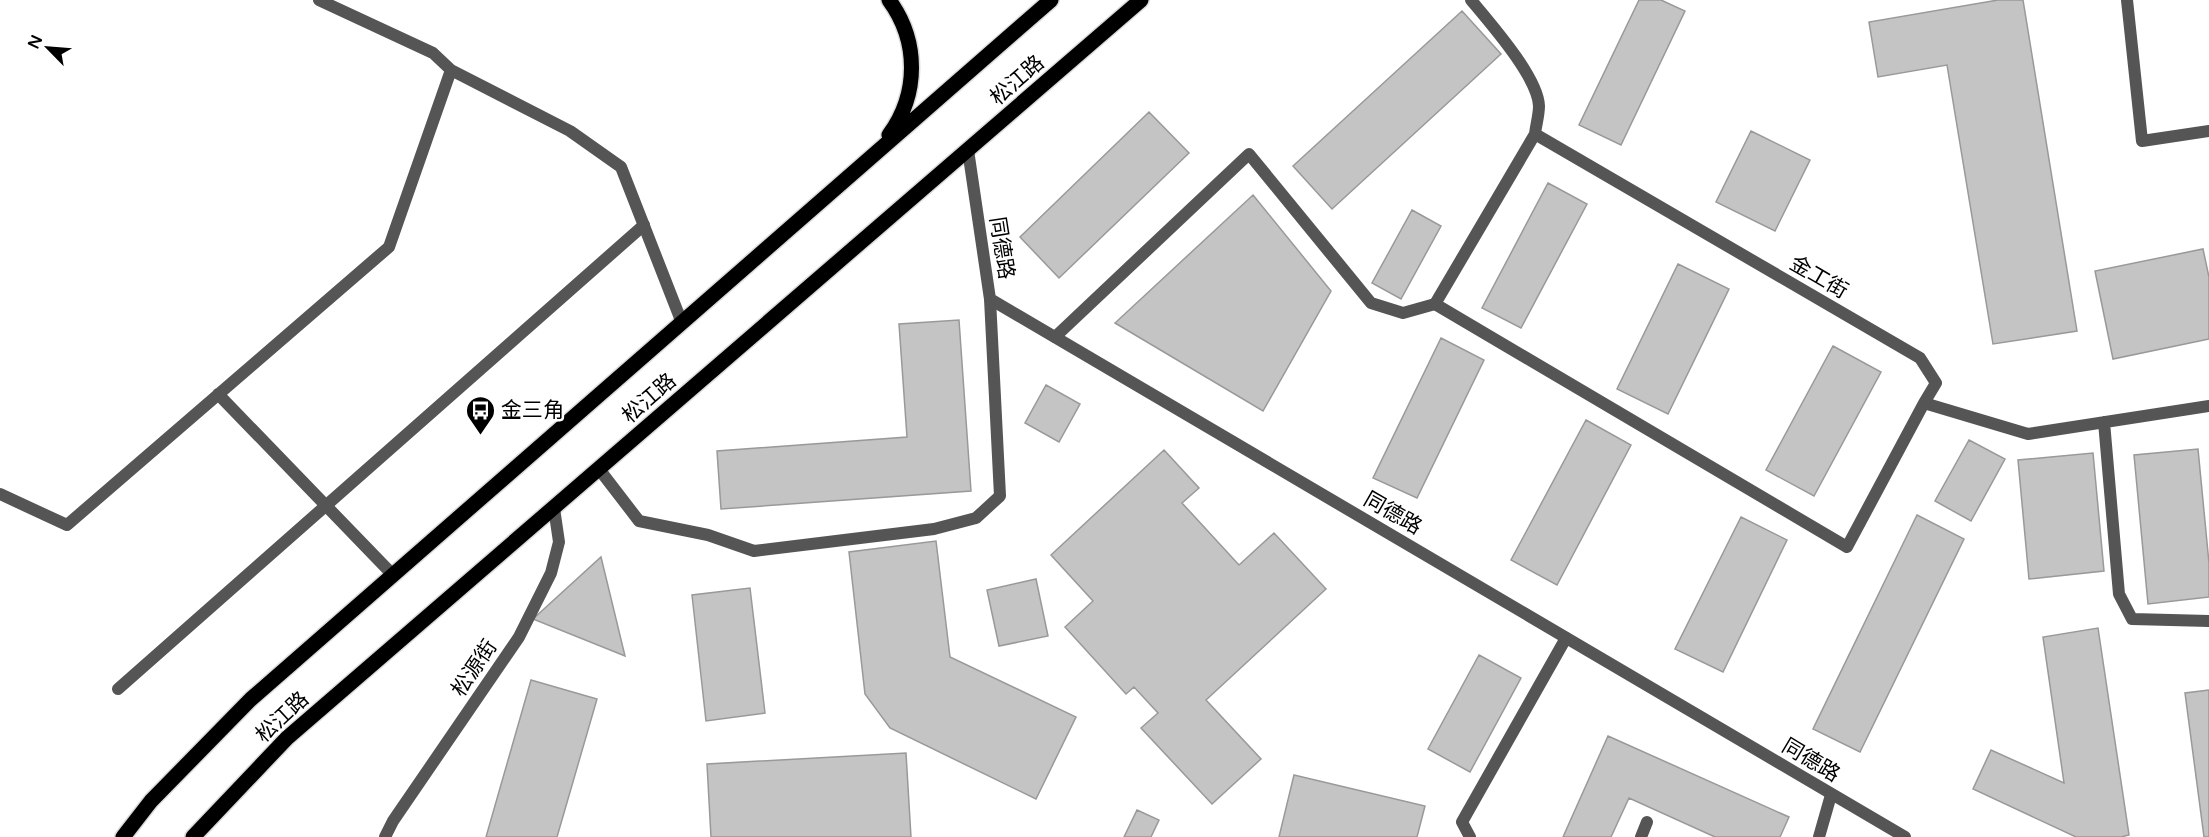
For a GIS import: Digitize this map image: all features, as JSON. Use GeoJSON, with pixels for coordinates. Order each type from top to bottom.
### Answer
{"type":"FeatureCollection","features":[{"type":"Feature","properties":{"kind":"main road"},"geometry":{"type":"LineString","coordinates":[[877,152],[904,109],[911,85],[912,62],[909,38],[900,16],[889,0]]}},
{"type":"Feature","properties":{"kind":"main road","name":"松江路"},"geometry":{"type":"LineString","coordinates":[[123,837],[151,801],[251,699],[1051,0]]}},
{"type":"Feature","properties":{"kind":"main road","name":"松江路"},"geometry":{"type":"LineString","coordinates":[[193,837],[287,738],[1142,0]]}},
{"type":"Feature","properties":{"kind":"street"},"geometry":{"type":"LineString","coordinates":[[320,0],[433,53],[451,70],[570,131],[621,167],[682,323]]}},
{"type":"Feature","properties":{"kind":"street"},"geometry":{"type":"LineString","coordinates":[[1055,337],[1249,154],[1371,303],[1403,313],[1435,304],[1535,134],[1539,104],[1529,77],[1511,49],[1471,0]]}},
{"type":"Feature","properties":{"kind":"street"},"geometry":{"type":"LineString","coordinates":[[2127,0],[2142,141],[2209,131]]}},
{"type":"Feature","properties":{"kind":"street"},"geometry":{"type":"LineString","coordinates":[[0,494],[67,525],[389,247],[451,70]]}},
{"type":"Feature","properties":{"kind":"street","name":"金工街"},"geometry":{"type":"LineString","coordinates":[[1535,134],[1920,358],[1936,383],[1924,403]]}},
{"type":"Feature","properties":{"kind":"street","name":"同德路"},"geometry":{"type":"LineString","coordinates":[[968,150],[990,299],[1905,837]]}},
{"type":"Feature","properties":{"kind":"street"},"geometry":{"type":"LineString","coordinates":[[118,688],[644,225]]}},
{"type":"Feature","properties":{"kind":"street"},"geometry":{"type":"LineString","coordinates":[[599,469],[639,521],[708,535],[754,551],[934,528],[976,518],[1000,496],[990,299]]}},
{"type":"Feature","properties":{"kind":"street"},"geometry":{"type":"LineString","coordinates":[[1435,304],[1847,547],[1924,403],[2028,434],[2209,406]]}},
{"type":"Feature","properties":{"kind":"street"},"geometry":{"type":"LineString","coordinates":[[218,394],[393,575]]}},
{"type":"Feature","properties":{"kind":"street"},"geometry":{"type":"LineString","coordinates":[[2104,422],[2119,594],[2132,619],[2209,621]]}},
{"type":"Feature","properties":{"kind":"street","name":"松源街"},"geometry":{"type":"LineString","coordinates":[[385,837],[393,821],[519,637],[551,573],[560,542],[554,508]]}},
{"type":"Feature","properties":{"kind":"street"},"geometry":{"type":"LineString","coordinates":[[1470,837],[1462,822],[1566,638]]}},
{"type":"Feature","properties":{"kind":"street"},"geometry":{"type":"LineString","coordinates":[[1819,837],[1831,795]]}},
{"type":"Feature","properties":{"kind":"street"},"geometry":{"type":"LineString","coordinates":[[1641,837],[1647,822]]}},
{"type":"Feature","properties":{"kind":"building"},"geometry":{"type":"Polygon","coordinates":[[[1639,0],[1661,0],[1685,11],[1621,145],[1579,125],[1639,0]]]}},
{"type":"Feature","properties":{"kind":"building"},"geometry":{"type":"Polygon","coordinates":[[[1998,0],[2023,0],[2077,331],[1993,344],[1947,65],[1878,77],[1869,22],[1998,0]]]}},
{"type":"Feature","properties":{"kind":"building"},"geometry":{"type":"Polygon","coordinates":[[[1462,11],[1501,54],[1332,209],[1293,166],[1462,11]]]}},
{"type":"Feature","properties":{"kind":"building"},"geometry":{"type":"Polygon","coordinates":[[[1149,112],[1189,153],[1059,278],[1020,237],[1149,112]]]}},
{"type":"Feature","properties":{"kind":"building"},"geometry":{"type":"Polygon","coordinates":[[[1751,131],[1810,160],[1775,231],[1716,202],[1751,131]]]}},
{"type":"Feature","properties":{"kind":"building"},"geometry":{"type":"Polygon","coordinates":[[[1548,183],[1587,204],[1521,328],[1482,308],[1548,183]]]}},
{"type":"Feature","properties":{"kind":"building"},"geometry":{"type":"Polygon","coordinates":[[[1253,195],[1331,291],[1263,411],[1115,323],[1253,195]]]}},
{"type":"Feature","properties":{"kind":"building"},"geometry":{"type":"Polygon","coordinates":[[[1412,210],[1441,226],[1401,299],[1372,283],[1412,210]]]}},
{"type":"Feature","properties":{"kind":"building"},"geometry":{"type":"Polygon","coordinates":[[[2203,249],[2209,277],[2209,339],[2113,359],[2095,271],[2203,249]]]}},
{"type":"Feature","properties":{"kind":"building"},"geometry":{"type":"Polygon","coordinates":[[[1678,264],[1729,289],[1668,414],[1617,389],[1678,264]]]}},
{"type":"Feature","properties":{"kind":"building"},"geometry":{"type":"Polygon","coordinates":[[[959,320],[971,491],[721,509],[717,451],[907,437],[899,324],[959,320]]]}},
{"type":"Feature","properties":{"kind":"building"},"geometry":{"type":"Polygon","coordinates":[[[1441,338],[1484,360],[1417,498],[1373,478],[1441,338]]]}},
{"type":"Feature","properties":{"kind":"building"},"geometry":{"type":"Polygon","coordinates":[[[1833,346],[1881,372],[1814,496],[1766,470],[1833,346]]]}},
{"type":"Feature","properties":{"kind":"building"},"geometry":{"type":"Polygon","coordinates":[[[1046,385],[1080,404],[1059,442],[1025,423],[1046,385]]]}},
{"type":"Feature","properties":{"kind":"building"},"geometry":{"type":"Polygon","coordinates":[[[1586,420],[1631,445],[1557,585],[1511,560],[1586,420]]]}},
{"type":"Feature","properties":{"kind":"building"},"geometry":{"type":"Polygon","coordinates":[[[1969,440],[2005,459],[1971,521],[1935,501],[1969,440]]]}},
{"type":"Feature","properties":{"kind":"building"},"geometry":{"type":"Polygon","coordinates":[[[2198,449],[2209,563],[2209,597],[2148,604],[2134,455],[2198,449]]]}},
{"type":"Feature","properties":{"kind":"building"},"geometry":{"type":"Polygon","coordinates":[[[1164,450],[1199,488],[1182,503],[1239,565],[1274,533],[1326,589],[1206,700],[1261,759],[1212,804],[1141,728],[1158,713],[1134,687],[1126,694],[1065,627],[1093,601],[1051,555],[1164,450]]]}},
{"type":"Feature","properties":{"kind":"building"},"geometry":{"type":"Polygon","coordinates":[[[2093,453],[2104,571],[2029,579],[2018,460],[2093,453]]]}},
{"type":"Feature","properties":{"kind":"building"},"geometry":{"type":"Polygon","coordinates":[[[1917,515],[1964,539],[1860,752],[1813,729],[1917,515]]]}},
{"type":"Feature","properties":{"kind":"building"},"geometry":{"type":"Polygon","coordinates":[[[1741,517],[1787,540],[1723,672],[1675,649],[1741,517]]]}},
{"type":"Feature","properties":{"kind":"building"},"geometry":{"type":"Polygon","coordinates":[[[936,541],[950,657],[1076,717],[1036,799],[890,728],[865,694],[849,552],[936,541]]]}},
{"type":"Feature","properties":{"kind":"building"},"geometry":{"type":"Polygon","coordinates":[[[601,557],[625,656],[533,619],[601,557]]]}},
{"type":"Feature","properties":{"kind":"building"},"geometry":{"type":"Polygon","coordinates":[[[1036,579],[1048,636],[999,646],[987,590],[1036,579]]]}},
{"type":"Feature","properties":{"kind":"building"},"geometry":{"type":"Polygon","coordinates":[[[750,588],[765,713],[706,721],[692,595],[750,588]]]}},
{"type":"Feature","properties":{"kind":"building"},"geometry":{"type":"Polygon","coordinates":[[[2098,628],[2129,835],[2121,837],[2076,837],[1973,789],[1991,750],[2064,783],[2043,637],[2098,628]]]}},
{"type":"Feature","properties":{"kind":"building"},"geometry":{"type":"Polygon","coordinates":[[[1479,655],[1521,678],[1470,772],[1428,749],[1479,655]]]}},
{"type":"Feature","properties":{"kind":"building"},"geometry":{"type":"Polygon","coordinates":[[[531,680],[597,699],[557,837],[486,837],[531,680]]]}},
{"type":"Feature","properties":{"kind":"building"},"geometry":{"type":"Polygon","coordinates":[[[2209,690],[2209,837],[2204,837],[2185,693],[2209,690]]]}},
{"type":"Feature","properties":{"kind":"building"},"geometry":{"type":"Polygon","coordinates":[[[1608,736],[1789,817],[1780,837],[1715,837],[1629,798],[1611,837],[1563,837],[1608,736]]]}},
{"type":"Feature","properties":{"kind":"building"},"geometry":{"type":"Polygon","coordinates":[[[906,753],[911,837],[711,837],[707,764],[906,753]]]}},
{"type":"Feature","properties":{"kind":"building"},"geometry":{"type":"Polygon","coordinates":[[[1294,775],[1425,806],[1417,837],[1279,837],[1294,775]]]}},
{"type":"Feature","properties":{"kind":"building"},"geometry":{"type":"Polygon","coordinates":[[[1137,810],[1159,820],[1151,837],[1124,837],[1137,810]]]}},
{"type":"Feature","properties":{"kind":"place","name":"金三角"},"geometry":{"type":"Point","coordinates":[480,436]}}]}
